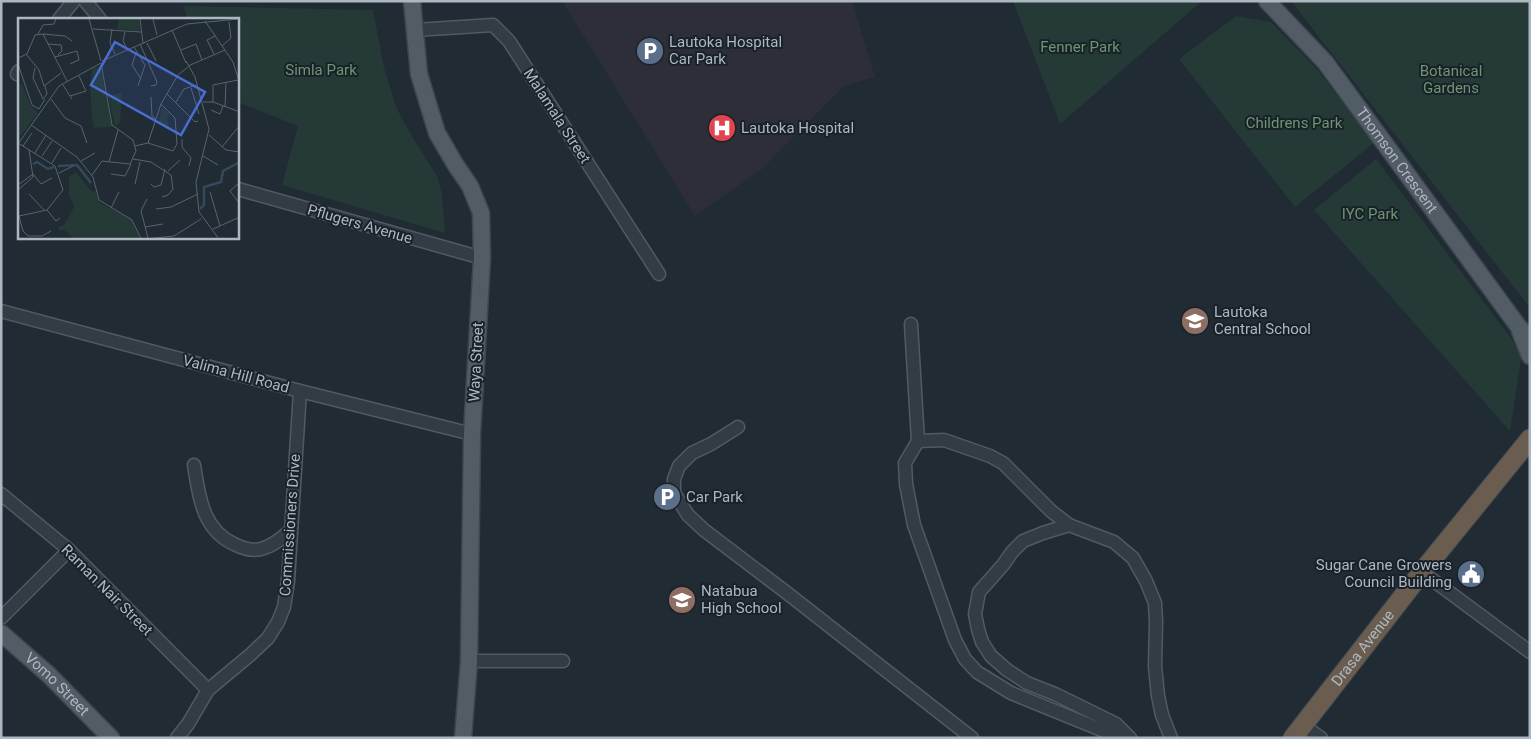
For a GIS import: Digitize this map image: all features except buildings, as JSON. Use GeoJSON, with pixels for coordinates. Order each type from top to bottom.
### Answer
{"type":"FeatureCollection","features":[{"type":"Feature","properties":{"kind":"highway","name":"Drasa Avenue"},"geometry":{"type":"LineString","coordinates":[[1298,732],[1529,438]]}},
{"type":"Feature","properties":{"kind":"main road","name":"Waya Street"},"geometry":{"type":"LineString","coordinates":[[412,1],[419,74],[437,133],[470,186],[481,213],[482,258],[472,434],[469,661],[463,738]]}},
{"type":"Feature","properties":{"kind":"main road","name":"Thomson Crescent"},"geometry":{"type":"LineString","coordinates":[[1267,1],[1325,62],[1530,340]]}},
{"type":"Feature","properties":{"kind":"main road","name":"Thomson Crescent"},"geometry":{"type":"LineString","coordinates":[[1518,326],[1530,356]]}},
{"type":"Feature","properties":{"kind":"main road","name":"Vomo Street"},"geometry":{"type":"LineString","coordinates":[[1,633],[49,675],[111,738]]}},
{"type":"Feature","properties":{"kind":"street"},"geometry":{"type":"LineString","coordinates":[[60,18],[74,1]]}},
{"type":"Feature","properties":{"kind":"street"},"geometry":{"type":"LineString","coordinates":[[85,1],[99,18]]}},
{"type":"Feature","properties":{"kind":"street","name":"Malamala Street"},"geometry":{"type":"LineString","coordinates":[[415,30],[493,25],[509,41],[659,274]]}},
{"type":"Feature","properties":{"kind":"street","name":"Pflugers Avenue"},"geometry":{"type":"LineString","coordinates":[[239,189],[482,258]]}},
{"type":"Feature","properties":{"kind":"street","name":"Valima Hill Road"},"geometry":{"type":"LineString","coordinates":[[1,310],[300,391],[472,434]]}},
{"type":"Feature","properties":{"kind":"street"},"geometry":{"type":"LineString","coordinates":[[911,324],[918,441],[905,463],[906,484],[914,525],[955,640],[965,659],[977,672],[1011,693],[1109,733],[1129,738]]}},
{"type":"Feature","properties":{"kind":"street","name":"Commissioners Drive"},"geometry":{"type":"LineString","coordinates":[[177,738],[188,724],[208,690],[250,656],[268,638],[278,622],[284,607],[288,581],[300,391]]}},
{"type":"Feature","properties":{"kind":"street"},"geometry":{"type":"LineString","coordinates":[[738,427],[711,444],[692,452],[679,466],[674,479],[674,493],[688,515],[704,530],[972,738]]}},
{"type":"Feature","properties":{"kind":"street"},"geometry":{"type":"LineString","coordinates":[[918,441],[944,440],[990,456],[1003,463],[1051,511],[1068,525],[1114,542],[1133,558],[1146,581],[1155,603],[1155,666],[1158,696],[1162,715],[1171,738]]}},
{"type":"Feature","properties":{"kind":"street"},"geometry":{"type":"LineString","coordinates":[[194,465],[203,511],[209,522],[221,536],[241,548],[253,550],[272,545],[290,532]]}},
{"type":"Feature","properties":{"kind":"street","name":"Raman Nair Street"},"geometry":{"type":"LineString","coordinates":[[1,494],[69,550],[208,690]]}},
{"type":"Feature","properties":{"kind":"street"},"geometry":{"type":"LineString","coordinates":[[1068,525],[1043,532],[1023,541],[1012,552],[979,592],[975,614],[978,630],[982,642],[991,656],[1006,670],[1027,683],[1055,694],[1116,724],[1129,738]]}},
{"type":"Feature","properties":{"kind":"street"},"geometry":{"type":"LineString","coordinates":[[1,618],[69,550]]}},
{"type":"Feature","properties":{"kind":"street"},"geometry":{"type":"LineString","coordinates":[[1422,572],[1530,652]]}},
{"type":"Feature","properties":{"kind":"street"},"geometry":{"type":"LineString","coordinates":[[469,661],[564,661]]}},
{"type":"Feature","properties":{"kind":"street"},"geometry":{"type":"LineString","coordinates":[[1298,732],[1321,738]]}},
{"type":"Feature","properties":{"kind":"shaded area","name":"Lautoka Hospital"},"geometry":{"type":"Polygon","coordinates":[[[562,1],[852,1],[875,77],[844,86],[762,169],[695,216],[562,1]]]}},
{"type":"Feature","properties":{"kind":"green space","name":"Fenner Park"},"geometry":{"type":"Polygon","coordinates":[[[1013,1],[1202,1],[1060,124],[1013,1]]]}},
{"type":"Feature","properties":{"kind":"green space","name":"Botanical Gardens"},"geometry":{"type":"Polygon","coordinates":[[[1291,1],[1530,1],[1530,308],[1291,1]]]}},
{"type":"Feature","properties":{"kind":"green space","name":"Simla Park"},"geometry":{"type":"Polygon","coordinates":[[[183,6],[373,10],[384,68],[397,109],[437,176],[442,194],[445,233],[282,185],[298,126],[239,102],[239,18],[188,18],[183,6]]]}},
{"type":"Feature","properties":{"kind":"green space","name":"Childrens Park"},"geometry":{"type":"Polygon","coordinates":[[[1236,16],[1271,22],[1316,68],[1374,143],[1295,207],[1179,59],[1236,16]]]}},
{"type":"Feature","properties":{"kind":"green space","name":"IYC Park"},"geometry":{"type":"Polygon","coordinates":[[[1376,159],[1522,353],[1510,431],[1314,210],[1376,159]]]}},
{"type":"Feature","properties":{"kind":"place","name":"Lautoka Hospital Car Park"},"geometry":{"type":"Point","coordinates":[650,51]}},
{"type":"Feature","properties":{"kind":"place","name":"Lautoka Hospital"},"geometry":{"type":"Point","coordinates":[722,128]}},
{"type":"Feature","properties":{"kind":"place","name":"Lautoka Central School"},"geometry":{"type":"Point","coordinates":[1195,321]}},
{"type":"Feature","properties":{"kind":"place","name":"Car Park"},"geometry":{"type":"Point","coordinates":[667,497]}},
{"type":"Feature","properties":{"kind":"place","name":"Sugar Cane Growers Council Building"},"geometry":{"type":"Point","coordinates":[1471,574]}},
{"type":"Feature","properties":{"kind":"place","name":"Natabua High School"},"geometry":{"type":"Point","coordinates":[682,600]}}]}
